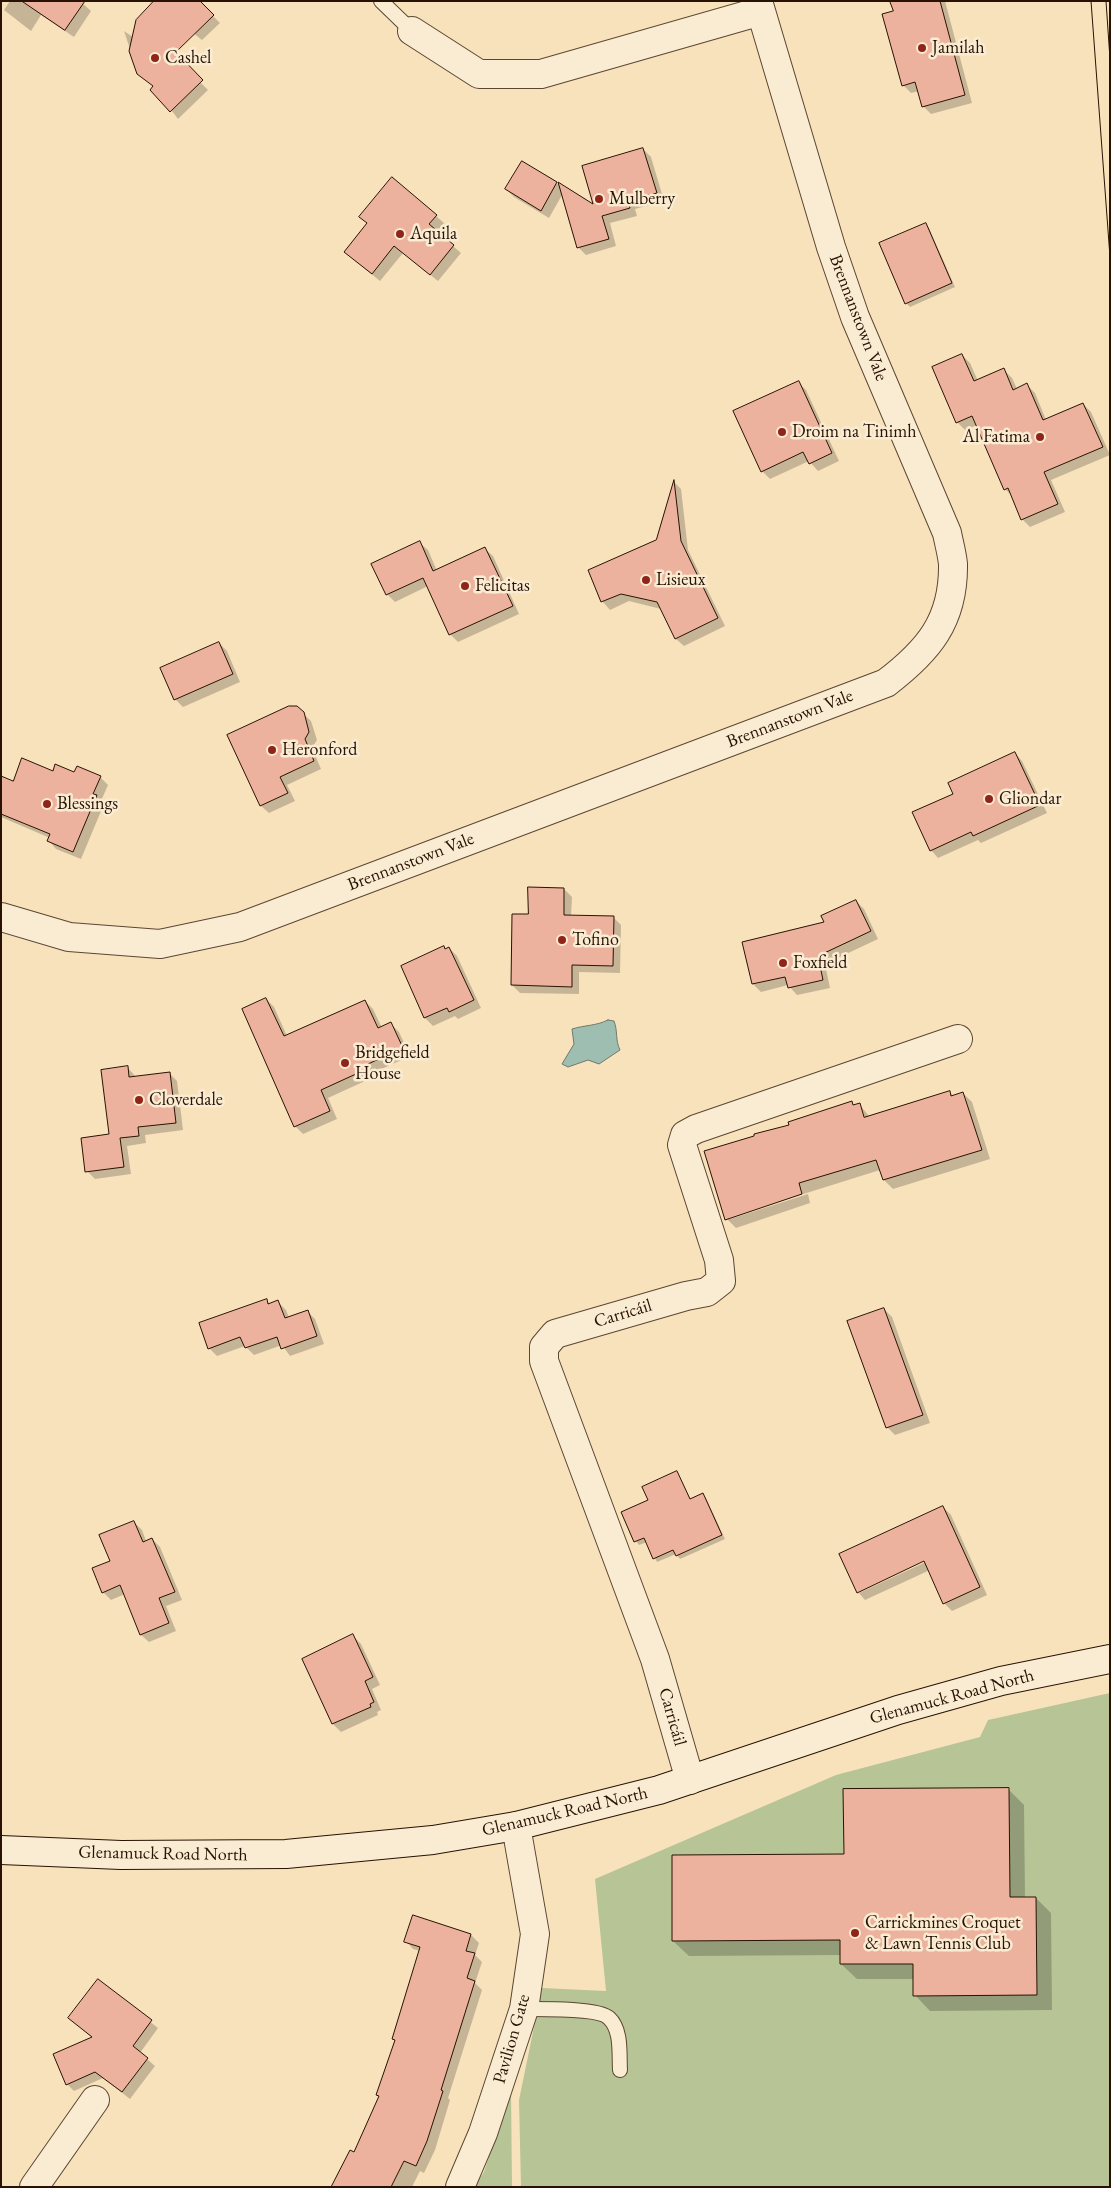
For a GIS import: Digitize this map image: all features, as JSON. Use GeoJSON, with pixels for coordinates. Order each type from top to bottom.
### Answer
{"type":"FeatureCollection","features":[{"type":"Feature","properties":{"kind":"street","name":"Brennanstown Vale"},"geometry":{"type":"LineString","coordinates":[[1,917],[69,937],[160,944],[240,927],[886,683],[908,666],[928,646],[939,627],[948,604],[952,581],[953,562],[946,533],[855,317],[831,247],[760,6],[541,74],[479,74],[412,31]]}},
{"type":"Feature","properties":{"kind":"street","name":"Carricáil"},"geometry":{"type":"LineString","coordinates":[[690,1780],[655,1659],[544,1361],[544,1347],[555,1334],[686,1296],[707,1292],[721,1281],[719,1260],[682,1145],[685,1136],[696,1129],[958,1039]]}},
{"type":"Feature","properties":{"kind":"street","name":"Glenamuck Road North"},"geometry":{"type":"LineString","coordinates":[[1,1850],[121,1855],[286,1854],[433,1840],[516,1826],[659,1790],[898,1710],[1001,1681],[1110,1659]]}},
{"type":"Feature","properties":{"kind":"street","name":"Pavilion Gate"},"geometry":{"type":"LineString","coordinates":[[460,2187],[483,2133],[524,2009],[535,1934],[516,1826]]}},
{"type":"Feature","properties":{"kind":"street"},"geometry":{"type":"LineString","coordinates":[[34,2187],[95,2100]]}},
{"type":"Feature","properties":{"kind":"lane"},"geometry":{"type":"LineString","coordinates":[[381,1],[412,31]]}},
{"type":"Feature","properties":{"kind":"lane"},"geometry":{"type":"LineString","coordinates":[[524,2009],[582,2011],[603,2014],[610,2018],[616,2030],[620,2070]]}},
{"type":"Feature","properties":{"kind":"green space","name":"Carrickmines Croquet & Lawn Tennis Club"},"geometry":{"type":"Polygon","coordinates":[[[1110,1693],[1110,2187],[521,2187],[519,2100],[542,1988],[606,1991],[595,1879],[836,1775],[980,1737],[988,1720],[1110,1693]]]}},
{"type":"Feature","properties":{"kind":"green space"},"geometry":{"type":"Polygon","coordinates":[[[511,2090],[512,2187],[474,2187],[484,2172],[511,2090]]]}},
{"type":"Feature","properties":{"kind":"shaded area"},"geometry":{"type":"Polygon","coordinates":[[[608,1020],[614,1021],[620,1050],[599,1064],[588,1060],[568,1067],[562,1064],[574,1044],[572,1029],[608,1020]]]}},
{"type":"Feature","properties":{"kind":"building"},"geometry":{"type":"Polygon","coordinates":[[[22,1],[85,1],[65,30],[22,1]]]}},
{"type":"Feature","properties":{"kind":"building","name":"Cashel"},"geometry":{"type":"Polygon","coordinates":[[[154,1],[200,1],[214,15],[176,52],[203,80],[170,112],[150,90],[153,86],[137,74],[129,51],[136,20],[154,1]]]}},
{"type":"Feature","properties":{"kind":"building","name":"Jamilah"},"geometry":{"type":"Polygon","coordinates":[[[890,1],[940,1],[965,95],[922,107],[915,82],[902,86],[882,14],[893,11],[890,1]]]}},
{"type":"Feature","properties":{"kind":"building","name":"Mulberry"},"geometry":{"type":"Polygon","coordinates":[[[643,148],[657,193],[628,201],[630,208],[602,216],[609,239],[577,248],[558,182],[593,204],[582,166],[643,148]]]}},
{"type":"Feature","properties":{"kind":"building"},"geometry":{"type":"Polygon","coordinates":[[[522,161],[557,182],[541,211],[505,189],[522,161]]]}},
{"type":"Feature","properties":{"kind":"building","name":"Aquila"},"geometry":{"type":"Polygon","coordinates":[[[392,177],[437,215],[429,224],[454,245],[430,275],[394,246],[372,274],[344,252],[367,223],[359,217],[392,177]]]}},
{"type":"Feature","properties":{"kind":"building"},"geometry":{"type":"Polygon","coordinates":[[[926,223],[952,283],[905,304],[879,243],[926,223]]]}},
{"type":"Feature","properties":{"kind":"building","name":"Al Fatima"},"geometry":{"type":"Polygon","coordinates":[[[962,354],[974,381],[1004,368],[1013,390],[1027,383],[1043,420],[1083,403],[1103,447],[1044,472],[1058,504],[1021,520],[1008,488],[1004,490],[972,416],[956,423],[932,367],[962,354]]]}},
{"type":"Feature","properties":{"kind":"building","name":"Droim na Tinimh"},"geometry":{"type":"Polygon","coordinates":[[[799,381],[832,453],[809,464],[803,452],[761,472],[733,411],[799,381]]]}},
{"type":"Feature","properties":{"kind":"building","name":"Lisieux"},"geometry":{"type":"Polygon","coordinates":[[[674,480],[681,541],[718,618],[675,639],[657,602],[621,594],[601,602],[588,570],[656,540],[674,480]]]}},
{"type":"Feature","properties":{"kind":"building","name":"Felicitas"},"geometry":{"type":"Polygon","coordinates":[[[420,541],[433,571],[485,547],[513,606],[449,635],[423,578],[386,595],[371,564],[420,541]]]}},
{"type":"Feature","properties":{"kind":"building"},"geometry":{"type":"Polygon","coordinates":[[[219,642],[233,674],[174,700],[160,668],[219,642]]]}},
{"type":"Feature","properties":{"kind":"building","name":"Heronford"},"geometry":{"type":"Polygon","coordinates":[[[289,706],[297,706],[304,712],[309,732],[305,739],[314,761],[280,777],[288,793],[260,806],[227,735],[289,706]]]}},
{"type":"Feature","properties":{"kind":"building","name":"Gliondar"},"geometry":{"type":"Polygon","coordinates":[[[1015,752],[1040,805],[973,836],[971,832],[930,851],[912,812],[953,794],[948,783],[1015,752]]]}},
{"type":"Feature","properties":{"kind":"building","name":"Blessings"},"geometry":{"type":"Polygon","coordinates":[[[22,758],[53,771],[55,764],[74,772],[77,766],[101,776],[93,794],[97,795],[73,852],[47,841],[50,834],[1,814],[1,776],[13,781],[22,758]]]}},
{"type":"Feature","properties":{"kind":"building","name":"Tofino"},"geometry":{"type":"Polygon","coordinates":[[[528,887],[564,888],[564,915],[614,916],[613,966],[572,965],[572,987],[511,985],[512,914],[528,914],[528,887]]]}},
{"type":"Feature","properties":{"kind":"building","name":"Foxfield"},"geometry":{"type":"Polygon","coordinates":[[[856,900],[871,931],[818,956],[823,980],[788,988],[785,977],[752,984],[742,942],[824,922],[821,916],[856,900]]]}},
{"type":"Feature","properties":{"kind":"building"},"geometry":{"type":"Polygon","coordinates":[[[444,946],[445,949],[449,947],[474,1000],[449,1012],[447,1008],[424,1018],[401,966],[444,946]]]}},
{"type":"Feature","properties":{"kind":"building","name":"Bridgefield House"},"geometry":{"type":"Polygon","coordinates":[[[266,998],[284,1036],[365,1000],[378,1028],[391,1022],[403,1048],[368,1064],[369,1068],[321,1090],[330,1111],[294,1127],[242,1009],[266,998]]]}},
{"type":"Feature","properties":{"kind":"building","name":"Cloverdale"},"geometry":{"type":"Polygon","coordinates":[[[128,1066],[129,1077],[170,1072],[176,1123],[138,1127],[139,1136],[120,1138],[124,1167],[85,1172],[81,1138],[109,1134],[101,1070],[128,1066]]]}},
{"type":"Feature","properties":{"kind":"building"},"geometry":{"type":"Polygon","coordinates":[[[950,1091],[951,1096],[963,1092],[982,1150],[883,1180],[876,1160],[799,1183],[802,1194],[725,1220],[704,1151],[754,1136],[754,1134],[789,1125],[788,1122],[852,1101],[853,1105],[860,1103],[864,1117],[950,1091]]]}},
{"type":"Feature","properties":{"kind":"building"},"geometry":{"type":"Polygon","coordinates":[[[267,1299],[268,1304],[278,1300],[285,1318],[308,1310],[317,1336],[281,1349],[277,1337],[245,1348],[240,1337],[208,1349],[199,1323],[267,1299]]]}},
{"type":"Feature","properties":{"kind":"building"},"geometry":{"type":"Polygon","coordinates":[[[884,1308],[923,1415],[886,1428],[847,1321],[884,1308]]]}},
{"type":"Feature","properties":{"kind":"building"},"geometry":{"type":"Polygon","coordinates":[[[677,1471],[690,1499],[703,1493],[722,1535],[676,1556],[673,1550],[653,1559],[644,1538],[634,1542],[621,1512],[648,1500],[642,1487],[677,1471]]]}},
{"type":"Feature","properties":{"kind":"building"},"geometry":{"type":"Polygon","coordinates":[[[943,1506],[980,1587],[943,1604],[924,1561],[857,1593],[839,1554],[943,1506]]]}},
{"type":"Feature","properties":{"kind":"building"},"geometry":{"type":"Polygon","coordinates":[[[134,1521],[143,1542],[152,1538],[175,1592],[159,1598],[169,1623],[140,1635],[120,1585],[102,1593],[92,1568],[110,1561],[99,1535],[134,1521]]]}},
{"type":"Feature","properties":{"kind":"building"},"geometry":{"type":"Polygon","coordinates":[[[353,1634],[373,1677],[365,1681],[374,1702],[370,1704],[371,1707],[332,1724],[302,1659],[353,1634]]]}},
{"type":"Feature","properties":{"kind":"building"},"geometry":{"type":"Polygon","coordinates":[[[1009,1788],[1010,1897],[1036,1897],[1037,1995],[913,1996],[913,1964],[840,1964],[840,1940],[672,1941],[672,1855],[844,1854],[843,1789],[1009,1788]]]}},
{"type":"Feature","properties":{"kind":"building"},"geometry":{"type":"Polygon","coordinates":[[[413,1915],[471,1934],[466,1951],[475,1953],[467,1978],[475,1981],[441,2090],[443,2091],[427,2141],[416,2166],[404,2161],[391,2187],[331,2187],[350,2150],[354,2152],[379,2096],[376,2095],[395,2040],[392,2039],[420,1947],[404,1942],[413,1915]]]}},
{"type":"Feature","properties":{"kind":"building"},"geometry":{"type":"Polygon","coordinates":[[[98,1979],[152,2020],[133,2046],[148,2058],[122,2092],[95,2072],[66,2085],[53,2054],[92,2037],[68,2018],[98,1979]]]}},
{"type":"Feature","properties":{"kind":"tram line"},"geometry":{"type":"LineString","coordinates":[[1091,1],[1110,257]]}},
{"type":"Feature","properties":{"kind":"tram line"},"geometry":{"type":"LineString","coordinates":[[1106,1],[1110,59]]}},
{"type":"Feature","properties":{"kind":"place","name":"Jamilah"},"geometry":{"type":"Point","coordinates":[922,48]}},
{"type":"Feature","properties":{"kind":"place","name":"Cashel"},"geometry":{"type":"Point","coordinates":[155,58]}},
{"type":"Feature","properties":{"kind":"place","name":"Mulberry"},"geometry":{"type":"Point","coordinates":[599,199]}},
{"type":"Feature","properties":{"kind":"place","name":"Aquila"},"geometry":{"type":"Point","coordinates":[400,234]}},
{"type":"Feature","properties":{"kind":"place","name":"Droim na Tinimh"},"geometry":{"type":"Point","coordinates":[782,432]}},
{"type":"Feature","properties":{"kind":"place","name":"Al Fatima"},"geometry":{"type":"Point","coordinates":[1040,437]}},
{"type":"Feature","properties":{"kind":"place","name":"Lisieux"},"geometry":{"type":"Point","coordinates":[646,580]}},
{"type":"Feature","properties":{"kind":"place","name":"Felicitas"},"geometry":{"type":"Point","coordinates":[465,586]}},
{"type":"Feature","properties":{"kind":"place","name":"Heronford"},"geometry":{"type":"Point","coordinates":[272,750]}},
{"type":"Feature","properties":{"kind":"place","name":"Gliondar"},"geometry":{"type":"Point","coordinates":[989,799]}},
{"type":"Feature","properties":{"kind":"place","name":"Blessings"},"geometry":{"type":"Point","coordinates":[47,804]}},
{"type":"Feature","properties":{"kind":"place","name":"Tofino"},"geometry":{"type":"Point","coordinates":[562,940]}},
{"type":"Feature","properties":{"kind":"place","name":"Foxfield"},"geometry":{"type":"Point","coordinates":[783,963]}},
{"type":"Feature","properties":{"kind":"place","name":"Bridgefield House"},"geometry":{"type":"Point","coordinates":[345,1063]}},
{"type":"Feature","properties":{"kind":"place","name":"Cloverdale"},"geometry":{"type":"Point","coordinates":[139,1100]}},
{"type":"Feature","properties":{"kind":"place","name":"Carrickmines Croquet & Lawn Tennis Club"},"geometry":{"type":"Point","coordinates":[855,1933]}}]}
